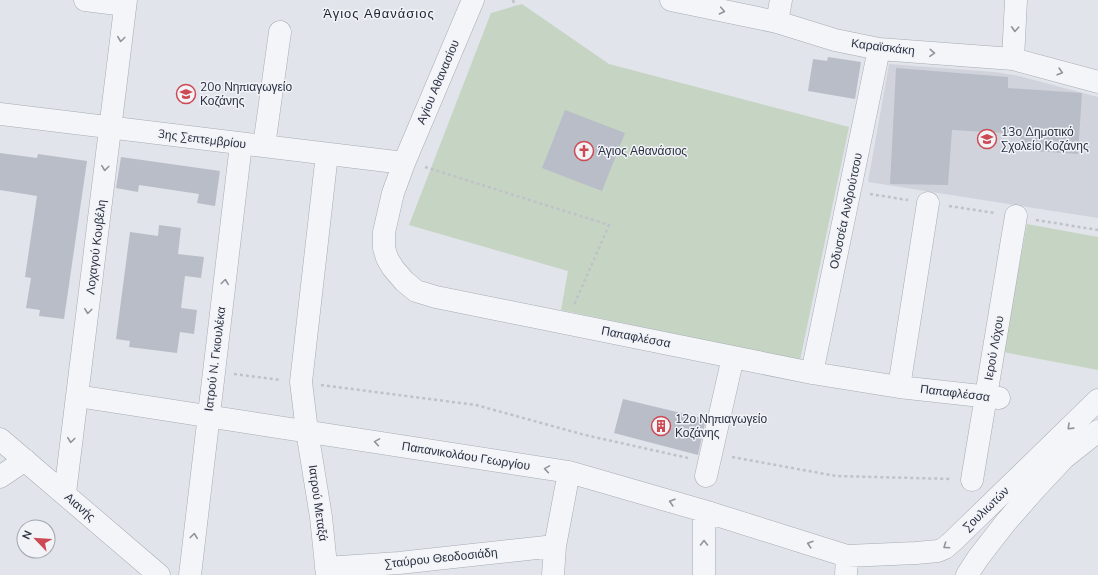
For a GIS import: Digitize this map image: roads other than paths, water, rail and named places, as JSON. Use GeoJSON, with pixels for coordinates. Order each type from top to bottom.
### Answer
{"type":"FeatureCollection","features":[{"type":"Feature","properties":{"kind":"street"},"geometry":{"type":"LineString","coordinates":[[84,0],[126,3]]}},
{"type":"Feature","properties":{"kind":"street","name":"Αγίου Αθανασίου"},"geometry":{"type":"LineString","coordinates":[[404,164],[473,0]]}},
{"type":"Feature","properties":{"kind":"street","name":"Καραϊσκάκη"},"geometry":{"type":"LineString","coordinates":[[671,0],[777,22],[835,40],[880,49],[1014,59],[1098,82]]}},
{"type":"Feature","properties":{"kind":"street"},"geometry":{"type":"LineString","coordinates":[[777,22],[781,0]]}},
{"type":"Feature","properties":{"kind":"street"},"geometry":{"type":"LineString","coordinates":[[1014,59],[1016,0]]}},
{"type":"Feature","properties":{"kind":"street","name":"Λοχαγού Κουβέλη"},"geometry":{"type":"LineString","coordinates":[[65,494],[126,3]]}},
{"type":"Feature","properties":{"kind":"street"},"geometry":{"type":"LineString","coordinates":[[264,146],[280,32]]}},
{"type":"Feature","properties":{"kind":"street","name":"Οδυσσέα Ανδρούτσου"},"geometry":{"type":"LineString","coordinates":[[812,373],[880,49]]}},
{"type":"Feature","properties":{"kind":"street","name":"3ης Σεπτεμβρίου"},"geometry":{"type":"LineString","coordinates":[[0,114],[404,164]]}},
{"type":"Feature","properties":{"kind":"street","name":"Ιατρού N. Γκιουλέκα"},"geometry":{"type":"LineString","coordinates":[[190,575],[241,144]]}},
{"type":"Feature","properties":{"kind":"street","name":"Ιατρού Μεταξά"},"geometry":{"type":"LineString","coordinates":[[326,572],[321,517],[307,431],[301,382],[327,154]]}},
{"type":"Feature","properties":{"kind":"street","name":"Παπαφλέσσα"},"geometry":{"type":"LineString","coordinates":[[404,164],[393,193],[384,232],[384,248],[387,258],[393,268],[404,281],[416,291],[436,297],[812,373],[899,387],[992,398]]}},
{"type":"Feature","properties":{"kind":"street"},"geometry":{"type":"LineString","coordinates":[[899,387],[928,203]]}},
{"type":"Feature","properties":{"kind":"street","name":"Ιερού Λόχου"},"geometry":{"type":"LineString","coordinates":[[972,480],[992,398],[1016,216]]}},
{"type":"Feature","properties":{"kind":"street"},"geometry":{"type":"LineString","coordinates":[[707,469],[732,357]]}},
{"type":"Feature","properties":{"kind":"street","name":"Παπανικολάου Γεωργίου"},"geometry":{"type":"LineString","coordinates":[[77,396],[569,472],[704,511],[846,565]]}},
{"type":"Feature","properties":{"kind":"street","name":"Σουλιωτών"},"geometry":{"type":"LineString","coordinates":[[846,565],[938,551],[945,548],[1098,400]]}},
{"type":"Feature","properties":{"kind":"street"},"geometry":{"type":"LineString","coordinates":[[967,575],[978,558],[1006,522],[1030,495],[1064,458],[1098,431]]}},
{"type":"Feature","properties":{"kind":"street","name":"Αιανής"},"geometry":{"type":"LineString","coordinates":[[0,439],[159,575]]}},
{"type":"Feature","properties":{"kind":"street"},"geometry":{"type":"LineString","coordinates":[[0,477],[25,460]]}},
{"type":"Feature","properties":{"kind":"street"},"geometry":{"type":"LineString","coordinates":[[553,575],[555,546],[569,472]]}},
{"type":"Feature","properties":{"kind":"street"},"geometry":{"type":"LineString","coordinates":[[704,511],[704,575]]}},
{"type":"Feature","properties":{"kind":"street","name":"Σταύρου Θεοδοσιάδη"},"geometry":{"type":"LineString","coordinates":[[326,572],[555,546]]}},
{"type":"Feature","properties":{"kind":"place","name":"20ο Νηπιαγωγείο Κοζάνης"},"geometry":{"type":"Point","coordinates":[186,94]}},
{"type":"Feature","properties":{"kind":"place","name":"13ο Δημοτικό Σχολείο Κοζάνης"},"geometry":{"type":"Point","coordinates":[987,139]}},
{"type":"Feature","properties":{"kind":"place","name":"Άγιος Αθανάσιος"},"geometry":{"type":"Point","coordinates":[584,151]}},
{"type":"Feature","properties":{"kind":"place","name":"12ο Νηπιαγωγείο Κοζάνης"},"geometry":{"type":"Point","coordinates":[661,426]}},
{"type":"Feature","properties":{"kind":"district","name":"Άγιος Αθανάσιος"},"geometry":{"type":"Point","coordinates":[379,13]}}]}
